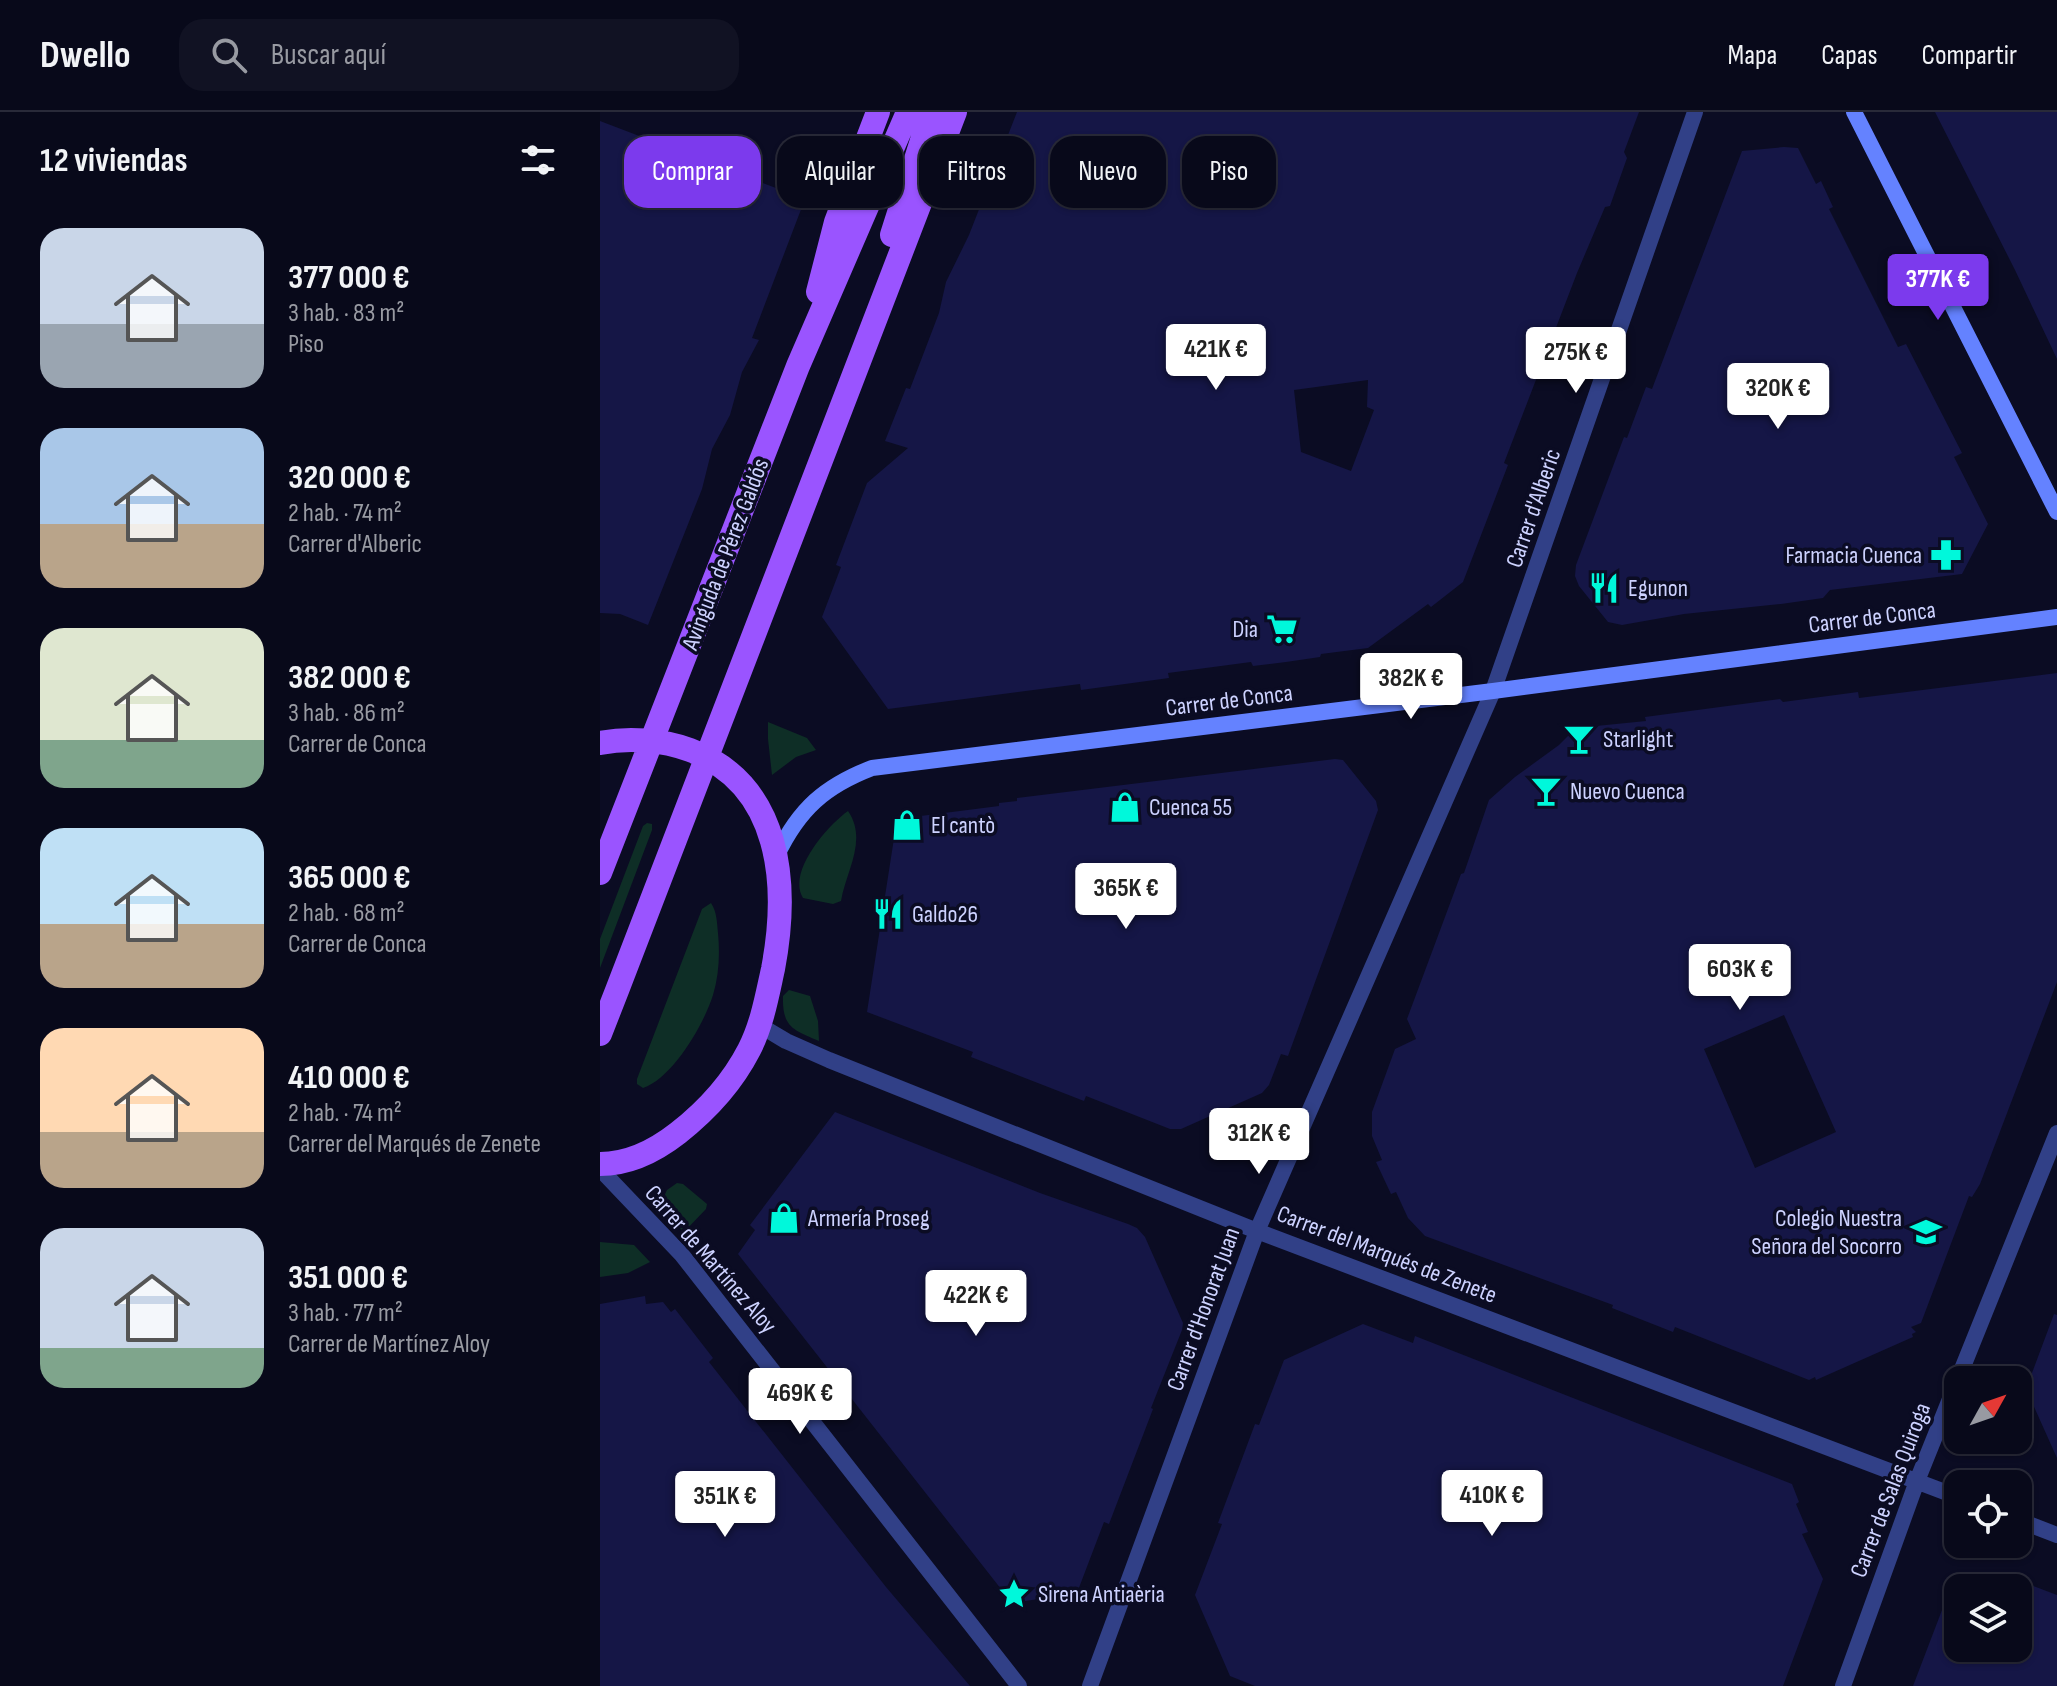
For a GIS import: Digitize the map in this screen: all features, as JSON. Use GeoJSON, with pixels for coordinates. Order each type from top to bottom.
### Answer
{"type":"FeatureCollection","features":[{"type":"Feature","properties":{"kind":"main road","name":"Avinguda de Pérez Galdós"},"geometry":{"type":"LineString","coordinates":[[798,366],[836,222],[878,112]]}},
{"type":"Feature","properties":{"kind":"main road","name":"Avinguda de Pérez Galdós"},"geometry":{"type":"LineString","coordinates":[[600,873],[798,366],[908,112]]}},
{"type":"Feature","properties":{"kind":"main road"},"geometry":{"type":"LineString","coordinates":[[844,394],[931,112]]}},
{"type":"Feature","properties":{"kind":"main road"},"geometry":{"type":"LineString","coordinates":[[600,1034],[955,112]]}},
{"type":"Feature","properties":{"kind":"main road"},"geometry":{"type":"LineString","coordinates":[[600,1167],[649,1152],[692,1122],[733,1075],[749,1050],[759,1025],[774,964],[780,916],[777,855],[762,814],[734,776],[708,758],[667,742],[601,742]]}},
{"type":"Feature","properties":{"kind":"street","name":"Carrer d'Alberic"},"geometry":{"type":"LineString","coordinates":[[1493,691],[1695,112]]}},
{"type":"Feature","properties":{"kind":"street"},"geometry":{"type":"LineString","coordinates":[[1854,112],[2057,512]]}},
{"type":"Feature","properties":{"kind":"street","name":"Carrer de Conca"},"geometry":{"type":"LineString","coordinates":[[777,855],[803,811],[838,784],[872,768],[2057,617]]}},
{"type":"Feature","properties":{"kind":"street","name":"Carrer d'Honorat Juan"},"geometry":{"type":"LineString","coordinates":[[1090,1686],[1257,1231],[1493,691]]}},
{"type":"Feature","properties":{"kind":"street","name":"Carrer del Marqués de Zenete"},"geometry":{"type":"LineString","coordinates":[[759,1025],[829,1060],[1257,1231],[1944,1492]]}},
{"type":"Feature","properties":{"kind":"street","name":"Carrer de Salas Quiroga"},"geometry":{"type":"LineString","coordinates":[[1843,1686],[1917,1481],[2057,1133]]}},
{"type":"Feature","properties":{"kind":"street","name":"Carrer de Martínez Aloy"},"geometry":{"type":"LineString","coordinates":[[600,1167],[682,1255],[1019,1686]]}},
{"type":"Feature","properties":{"kind":"street"},"geometry":{"type":"LineString","coordinates":[[2032,1525],[2057,1535]]}},
{"type":"Feature","properties":{"kind":"green space"},"geometry":{"type":"Polygon","coordinates":[[[768,722],[807,738],[816,750],[796,757],[772,775],[768,722]]]}},
{"type":"Feature","properties":{"kind":"green space"},"geometry":{"type":"Polygon","coordinates":[[[848,811],[854,822],[856,844],[841,901],[833,904],[803,898],[799,887],[805,863],[820,838],[848,811]]]}},
{"type":"Feature","properties":{"kind":"green space"},"geometry":{"type":"Polygon","coordinates":[[[652,824],[652,830],[600,968],[600,939],[643,826],[652,824]]]}},
{"type":"Feature","properties":{"kind":"green space"},"geometry":{"type":"Polygon","coordinates":[[[711,903],[716,918],[719,957],[717,980],[709,1007],[695,1035],[676,1062],[643,1088],[637,1084],[637,1079],[702,909],[711,903]]]}},
{"type":"Feature","properties":{"kind":"green space"},"geometry":{"type":"Polygon","coordinates":[[[789,990],[810,996],[818,1021],[819,1041],[796,1030],[787,1021],[783,996],[789,990]]]}},
{"type":"Feature","properties":{"kind":"green space"},"geometry":{"type":"Polygon","coordinates":[[[677,1183],[683,1184],[707,1204],[706,1209],[684,1232],[667,1214],[664,1203],[667,1190],[677,1183]]]}},
{"type":"Feature","properties":{"kind":"green space"},"geometry":{"type":"Polygon","coordinates":[[[600,1242],[634,1245],[650,1262],[628,1273],[600,1277],[600,1242]]]}},
{"type":"Feature","properties":{"kind":"building"},"geometry":{"type":"Polygon","coordinates":[[[1017,112],[1639,112],[1624,152],[1627,158],[1610,206],[1605,207],[1577,273],[1504,463],[1508,465],[1463,582],[1368,648],[1286,662],[1253,666],[1251,662],[1168,673],[1169,678],[1081,690],[1080,684],[888,709],[822,617],[841,567],[836,565],[867,483],[908,448],[885,441],[906,388],[910,389],[939,313],[946,282],[980,208],[1034,208],[1034,136],[1008,136],[1017,112]],[[1368,380],[1294,390],[1301,452],[1351,471],[1374,410],[1367,407],[1368,380]]]}},
{"type":"Feature","properties":{"kind":"building"},"geometry":{"type":"Polygon","coordinates":[[[1935,112],[2057,112],[2057,359],[2015,270],[1935,112]]]}},
{"type":"Feature","properties":{"kind":"building"},"geometry":{"type":"Polygon","coordinates":[[[600,121],[639,136],[624,136],[624,208],[761,208],[761,182],[777,188],[777,208],[802,208],[752,338],[759,340],[742,372],[730,415],[712,449],[702,489],[648,625],[620,614],[600,613],[600,121]]]}},
{"type":"Feature","properties":{"kind":"building"},"geometry":{"type":"Polygon","coordinates":[[[1798,148],[1816,184],[1821,181],[1833,207],[1829,209],[1898,347],[1906,344],[1962,453],[1954,457],[1988,524],[1962,574],[1830,590],[1823,598],[1781,604],[1684,614],[1622,625],[1608,622],[1579,586],[1575,576],[1576,565],[1624,437],[1627,438],[1646,387],[1652,389],[1742,151],[1798,148]]]}},
{"type":"Feature","properties":{"kind":"building"},"geometry":{"type":"Polygon","coordinates":[[[2057,673],[2057,982],[1980,1184],[1972,1197],[1969,1196],[1921,1323],[1911,1327],[1916,1332],[1912,1334],[1913,1337],[1816,1380],[1815,1377],[1809,1380],[1675,1327],[1673,1332],[1612,1308],[1613,1305],[1425,1236],[1408,1218],[1396,1192],[1391,1194],[1376,1162],[1382,1160],[1372,1136],[1372,1112],[1395,1049],[1416,1039],[1407,1019],[1489,800],[1576,728],[1646,721],[1645,717],[1780,699],[1783,702],[1858,692],[1859,698],[2057,673]],[[1784,1015],[1704,1049],[1755,1168],[1836,1132],[1784,1015]]]}},
{"type":"Feature","properties":{"kind":"building"},"geometry":{"type":"Polygon","coordinates":[[[1343,760],[1376,801],[1378,810],[1288,1056],[1281,1054],[1269,1085],[1262,1093],[1181,1129],[1170,1129],[1086,1096],[1084,1101],[971,1057],[973,1052],[867,1012],[897,819],[999,806],[999,803],[1017,801],[1017,798],[1343,760]]]}},
{"type":"Feature","properties":{"kind":"building"},"geometry":{"type":"Polygon","coordinates":[[[835,1112],[1040,1193],[1128,1224],[1145,1237],[1183,1323],[1182,1330],[1109,1524],[1104,1522],[1077,1593],[1012,1603],[738,1254],[755,1230],[750,1225],[835,1112]]]}},
{"type":"Feature","properties":{"kind":"building"},"geometry":{"type":"Polygon","coordinates":[[[645,1296],[646,1304],[663,1302],[671,1312],[675,1309],[713,1358],[709,1362],[886,1587],[970,1686],[600,1686],[600,1304],[645,1296]]]}},
{"type":"Feature","properties":{"kind":"building"},"geometry":{"type":"Polygon","coordinates":[[[2054,1314],[2057,1315],[2057,1458],[2032,1402],[2032,1373],[2054,1314]]]}},
{"type":"Feature","properties":{"kind":"building"},"geometry":{"type":"Polygon","coordinates":[[[1363,1324],[1413,1343],[1415,1336],[1792,1484],[1799,1502],[1796,1504],[1808,1532],[1802,1534],[1823,1579],[1783,1686],[1255,1686],[1230,1676],[1195,1595],[1255,1424],[1259,1425],[1284,1360],[1363,1324]]]}},
{"type":"Feature","properties":{"kind":"building"},"geometry":{"type":"Polygon","coordinates":[[[2032,1585],[2057,1595],[2057,1686],[1913,1686],[1944,1605],[1944,1662],[2032,1662],[2032,1585]]]}},
{"type":"Feature","properties":{"kind":"place","name":"Farmacia Cuenca"},"geometry":{"type":"Point","coordinates":[1946,555]}},
{"type":"Feature","properties":{"kind":"place","name":"Egunon"},"geometry":{"type":"Point","coordinates":[1604,588]}},
{"type":"Feature","properties":{"kind":"place","name":"Dia"},"geometry":{"type":"Point","coordinates":[1282,629]}},
{"type":"Feature","properties":{"kind":"place","name":"Starlight"},"geometry":{"type":"Point","coordinates":[1579,739]}},
{"type":"Feature","properties":{"kind":"place","name":"Nuevo Cuenca"},"geometry":{"type":"Point","coordinates":[1546,791]}},
{"type":"Feature","properties":{"kind":"place","name":"Cuenca 55"},"geometry":{"type":"Point","coordinates":[1125,807]}},
{"type":"Feature","properties":{"kind":"place","name":"El cantò"},"geometry":{"type":"Point","coordinates":[907,825]}},
{"type":"Feature","properties":{"kind":"place","name":"Galdo26"},"geometry":{"type":"Point","coordinates":[888,914]}},
{"type":"Feature","properties":{"kind":"place","name":"Armería Proseg"},"geometry":{"type":"Point","coordinates":[784,1218]}},
{"type":"Feature","properties":{"kind":"place","name":"Colegio Nuestra Señora del Socorro"},"geometry":{"type":"Point","coordinates":[1926,1232]}},
{"type":"Feature","properties":{"kind":"place","name":"Sirena Antiaèria"},"geometry":{"type":"Point","coordinates":[1014,1594]}}]}
